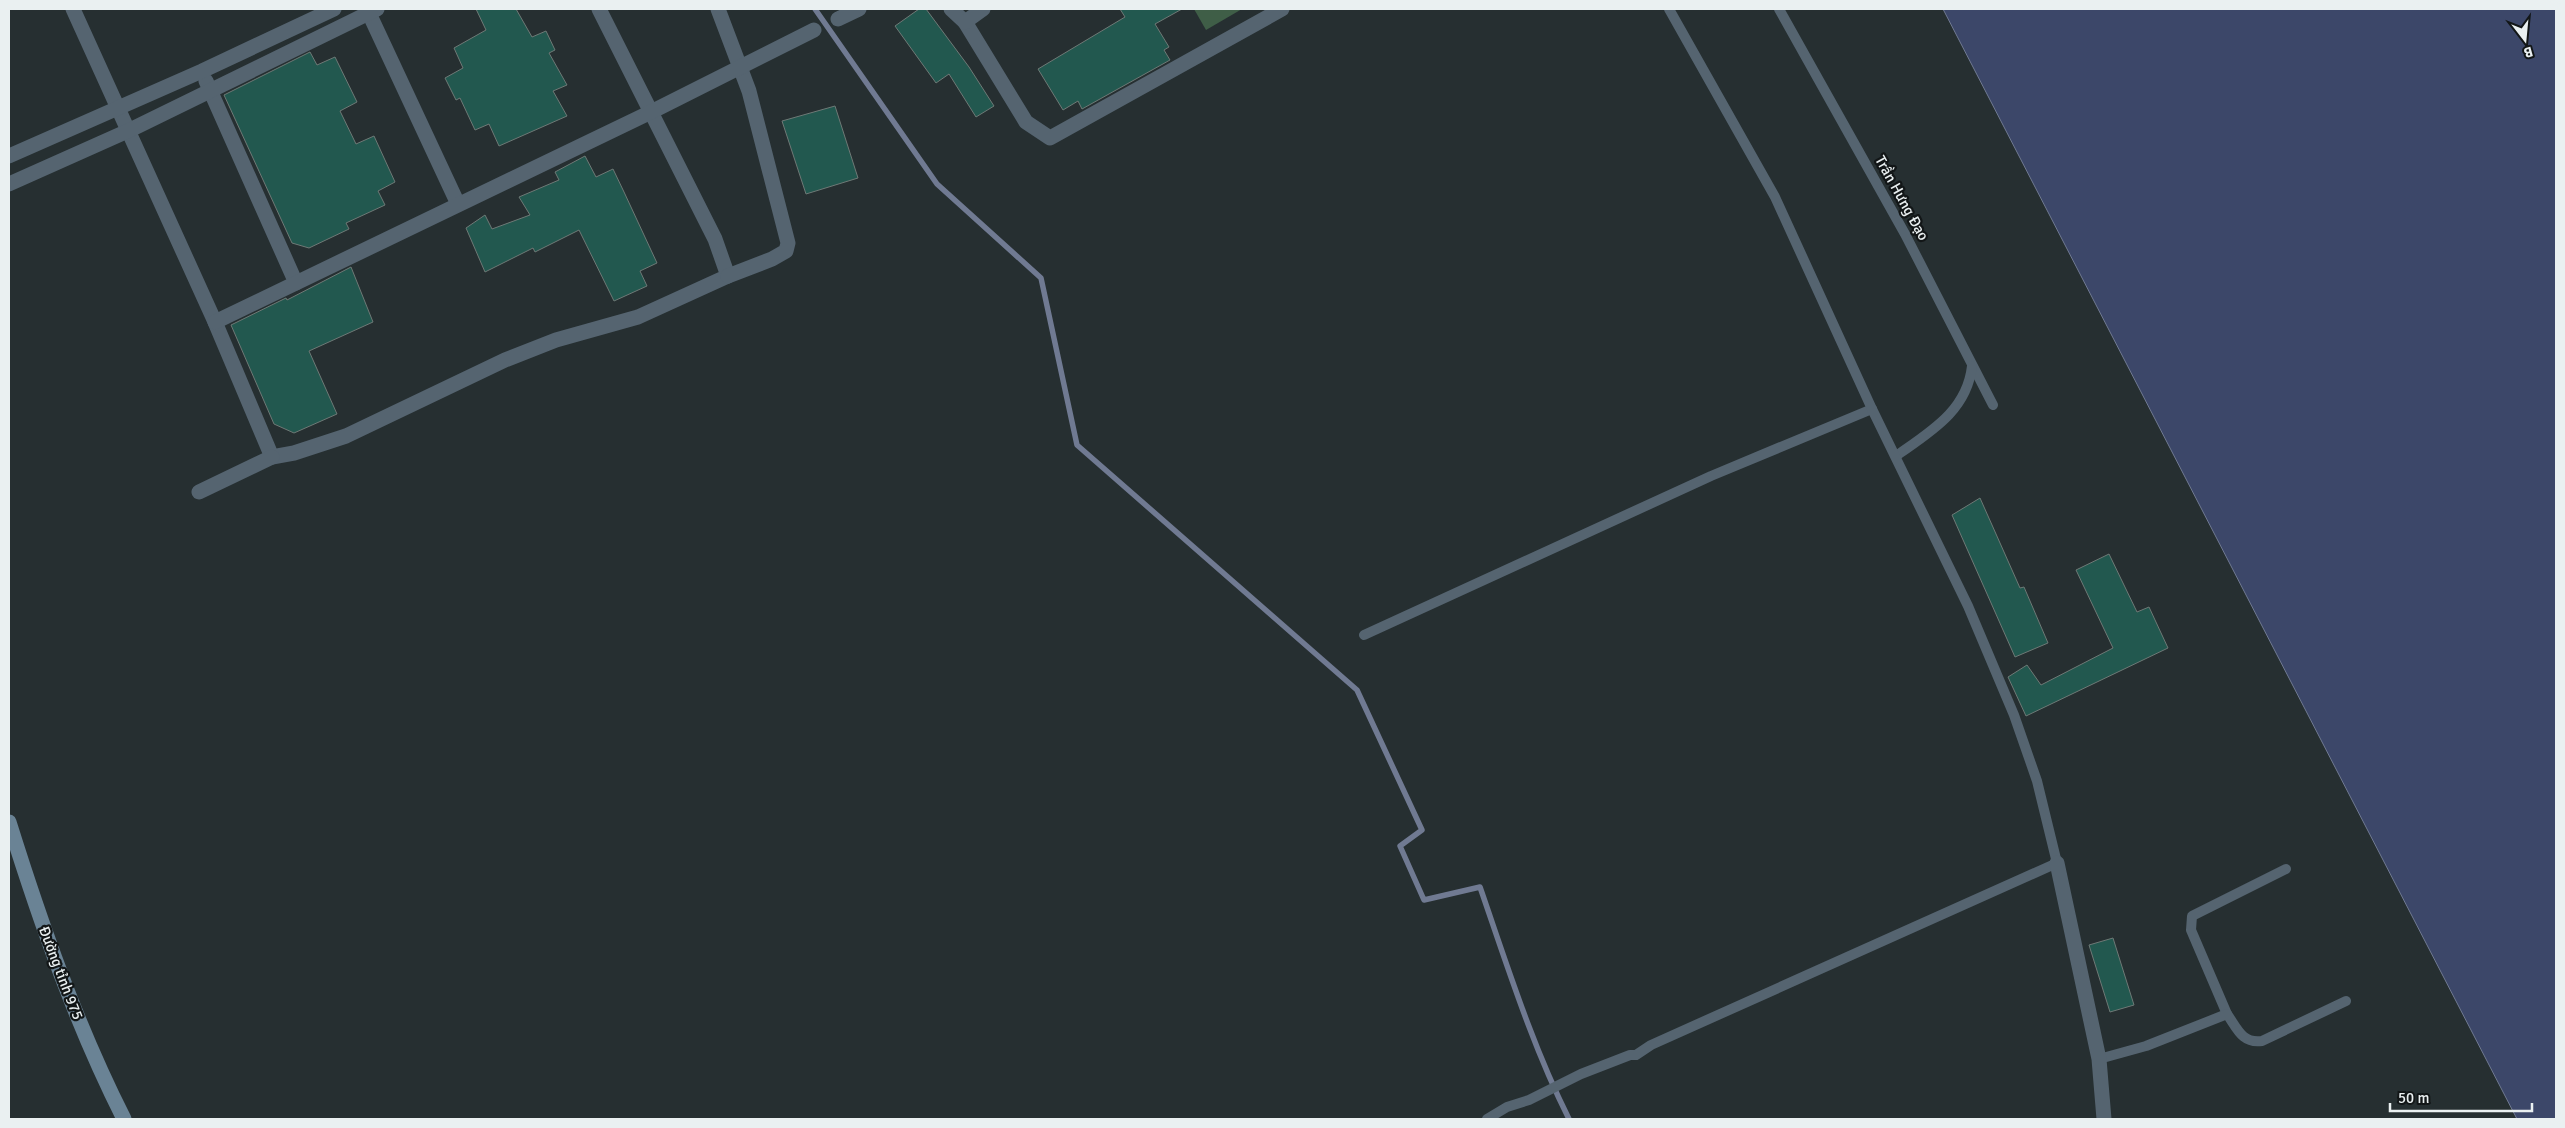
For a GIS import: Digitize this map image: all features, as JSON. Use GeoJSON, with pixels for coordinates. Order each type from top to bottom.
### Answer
{"type":"FeatureCollection","features":[{"type":"Feature","properties":{"kind":"main road","name":"Đường tỉnh 975"},"geometry":{"type":"LineString","coordinates":[[9,822],[33,898],[67,994],[101,1074],[124,1119]]}},
{"type":"Feature","properties":{"kind":"street"},"geometry":{"type":"LineString","coordinates":[[73,9],[130,130],[272,457]]}},
{"type":"Feature","properties":{"kind":"street"},"geometry":{"type":"LineString","coordinates":[[9,156],[202,71],[334,9]]}},
{"type":"Feature","properties":{"kind":"street"},"geometry":{"type":"LineString","coordinates":[[599,9],[715,239],[728,276]]}},
{"type":"Feature","properties":{"kind":"street"},"geometry":{"type":"LineString","coordinates":[[199,492],[272,457],[294,453],[346,436],[505,360],[556,340],[638,317],[728,276],[772,259],[786,251],[788,243],[749,91],[718,9]]}},
{"type":"Feature","properties":{"kind":"street"},"geometry":{"type":"LineString","coordinates":[[838,19],[859,9]]}},
{"type":"Feature","properties":{"kind":"street"},"geometry":{"type":"LineString","coordinates":[[951,9],[965,22],[1026,122],[1050,138],[1282,9]]}},
{"type":"Feature","properties":{"kind":"street"},"geometry":{"type":"LineString","coordinates":[[965,22],[983,9]]}},
{"type":"Feature","properties":{"kind":"street"},"geometry":{"type":"LineString","coordinates":[[9,184],[130,130],[371,10],[458,204]]}},
{"type":"Feature","properties":{"kind":"street"},"geometry":{"type":"LineString","coordinates":[[215,322],[650,112],[814,30]]}},
{"type":"Feature","properties":{"kind":"street"},"geometry":{"type":"LineString","coordinates":[[202,71],[296,283]]}},
{"type":"Feature","properties":{"kind":"street"},"geometry":{"type":"LineString","coordinates":[[2056,863],[2099,1059],[2104,1119]]}},
{"type":"Feature","properties":{"kind":"lane"},"geometry":{"type":"LineString","coordinates":[[1487,1119],[1507,1106],[1529,1100],[1581,1074],[1641,1053],[1651,1045],[2056,863],[2037,781],[2014,715],[1968,606],[1872,409],[1775,197],[1668,9]]}},
{"type":"Feature","properties":{"kind":"lane","name":"Trần Hưng Đạo"},"geometry":{"type":"LineString","coordinates":[[1779,9],[1900,226],[1993,405]]}},
{"type":"Feature","properties":{"kind":"lane"},"geometry":{"type":"LineString","coordinates":[[1896,456],[1943,423],[1962,400],[1970,382],[1972,365]]}},
{"type":"Feature","properties":{"kind":"lane"},"geometry":{"type":"LineString","coordinates":[[1364,635],[1711,476],[1872,409]]}},
{"type":"Feature","properties":{"kind":"lane"},"geometry":{"type":"LineString","coordinates":[[2286,869],[2192,916],[2191,930],[2227,1014],[2244,1039],[2252,1043],[2262,1041],[2346,1001]]}},
{"type":"Feature","properties":{"kind":"lane"},"geometry":{"type":"LineString","coordinates":[[2099,1059],[2146,1046],[2227,1014]]}},
{"type":"Feature","properties":{"kind":"green space"},"geometry":{"type":"Polygon","coordinates":[[[1194,9],[1242,9],[1206,30],[1194,9]]]}},
{"type":"Feature","properties":{"kind":"water"},"geometry":{"type":"Polygon","coordinates":[[[1943,9],[2556,9],[2556,1119],[2517,1119],[1943,9]]]}},
{"type":"Feature","properties":{"kind":"building"},"geometry":{"type":"Polygon","coordinates":[[[476,9],[516,9],[532,37],[546,31],[555,50],[549,53],[567,85],[553,91],[567,116],[499,146],[489,124],[475,130],[460,98],[456,100],[445,78],[463,68],[454,48],[486,30],[476,9]]]}},
{"type":"Feature","properties":{"kind":"building"},"geometry":{"type":"Polygon","coordinates":[[[919,9],[926,9],[969,67],[994,106],[976,117],[949,74],[936,83],[895,26],[919,9]]]}},
{"type":"Feature","properties":{"kind":"building"},"geometry":{"type":"Polygon","coordinates":[[[1120,9],[1182,9],[1155,24],[1169,47],[1164,50],[1170,60],[1082,109],[1078,101],[1063,110],[1038,69],[1125,17],[1120,9]]]}},
{"type":"Feature","properties":{"kind":"building"},"geometry":{"type":"Polygon","coordinates":[[[310,52],[317,65],[335,57],[357,102],[340,111],[356,144],[374,136],[395,182],[378,191],[385,205],[346,223],[349,229],[309,248],[292,243],[224,95],[310,52]]]}},
{"type":"Feature","properties":{"kind":"building"},"geometry":{"type":"Polygon","coordinates":[[[835,106],[858,178],[806,194],[782,121],[835,106]]]}},
{"type":"Feature","properties":{"kind":"building"},"geometry":{"type":"Polygon","coordinates":[[[585,156],[596,177],[613,169],[624,192],[657,263],[640,271],[647,286],[614,301],[579,230],[535,252],[533,248],[485,272],[466,228],[485,215],[492,229],[530,215],[519,197],[559,180],[555,172],[585,156]]]}},
{"type":"Feature","properties":{"kind":"building"},"geometry":{"type":"Polygon","coordinates":[[[351,267],[373,322],[309,351],[337,414],[294,433],[274,424],[231,325],[286,298],[287,300],[351,267]]]}},
{"type":"Feature","properties":{"kind":"building"},"geometry":{"type":"Polygon","coordinates":[[[1980,498],[2020,588],[2024,587],[2048,643],[2015,657],[1952,515],[1980,498]]]}},
{"type":"Feature","properties":{"kind":"building"},"geometry":{"type":"Polygon","coordinates":[[[2109,554],[2137,612],[2149,607],[2168,648],[2026,716],[2008,677],[2027,665],[2041,685],[2113,648],[2076,570],[2109,554]]]}},
{"type":"Feature","properties":{"kind":"building"},"geometry":{"type":"Polygon","coordinates":[[[2113,938],[2134,1005],[2110,1012],[2089,945],[2113,938]]]}},
{"type":"Feature","properties":{"kind":"waterway"},"geometry":{"type":"LineString","coordinates":[[815,9],[937,184],[1041,278],[1077,445],[1357,690],[1422,830],[1400,846],[1424,900],[1480,887],[1532,1034],[1569,1119]]}}]}
